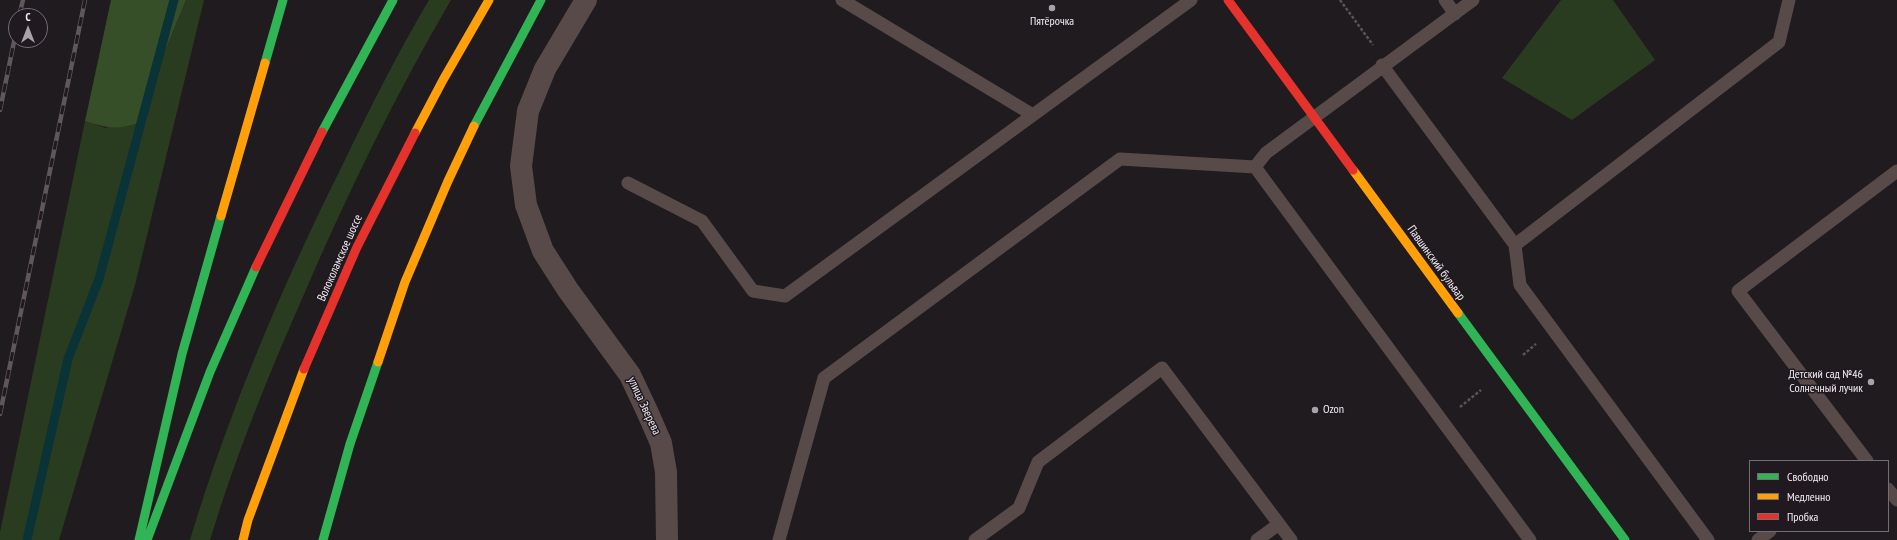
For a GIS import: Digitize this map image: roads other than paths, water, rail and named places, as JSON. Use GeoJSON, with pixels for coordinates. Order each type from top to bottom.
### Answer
{"type":"FeatureCollection","features":[{"type":"Feature","properties":{"kind":"main road"},"geometry":{"type":"LineString","coordinates":[[139,540],[182,354],[283,0]]}},
{"type":"Feature","properties":{"kind":"main road"},"geometry":{"type":"LineString","coordinates":[[147,540],[220,349],[286,203],[343,89],[393,0]]}},
{"type":"Feature","properties":{"kind":"main road","name":"Волоколамское шоссе"},"geometry":{"type":"LineString","coordinates":[[243,540],[248,520],[302,377],[356,248],[443,80],[489,0]]}},
{"type":"Feature","properties":{"kind":"main road"},"geometry":{"type":"LineString","coordinates":[[323,540],[350,444],[405,282],[448,181],[486,102],[541,0]]}},
{"type":"Feature","properties":{"kind":"main road","name":"Павшинский бульвар"},"geometry":{"type":"LineString","coordinates":[[1228,0],[1625,540]]}},
{"type":"Feature","properties":{"kind":"street","name":"улица Зверева"},"geometry":{"type":"LineString","coordinates":[[586,0],[545,69],[528,112],[521,166],[526,205],[543,251],[568,290],[630,375],[661,443],[666,472],[667,540]]}},
{"type":"Feature","properties":{"kind":"lane"},"geometry":{"type":"LineString","coordinates":[[842,0],[1033,115]]}},
{"type":"Feature","properties":{"kind":"lane"},"geometry":{"type":"LineString","coordinates":[[628,183],[702,221],[753,291],[786,296],[1191,0]]}},
{"type":"Feature","properties":{"kind":"lane"},"geometry":{"type":"LineString","coordinates":[[1445,0],[1455,14]]}},
{"type":"Feature","properties":{"kind":"lane"},"geometry":{"type":"LineString","coordinates":[[1255,167],[1266,153],[1384,64],[1473,0]]}},
{"type":"Feature","properties":{"kind":"lane"},"geometry":{"type":"LineString","coordinates":[[1515,245],[1779,42],[1789,0]]}},
{"type":"Feature","properties":{"kind":"lane"},"geometry":{"type":"LineString","coordinates":[[1384,64],[1515,245],[1520,285],[1708,540]]}},
{"type":"Feature","properties":{"kind":"lane"},"geometry":{"type":"LineString","coordinates":[[779,540],[824,378],[1120,159],[1255,167]]}},
{"type":"Feature","properties":{"kind":"lane"},"geometry":{"type":"LineString","coordinates":[[1255,167],[1530,540]]}},
{"type":"Feature","properties":{"kind":"lane"},"geometry":{"type":"LineString","coordinates":[[1865,460],[1738,291],[1897,171]]}},
{"type":"Feature","properties":{"kind":"lane"},"geometry":{"type":"LineString","coordinates":[[975,540],[1019,508],[1038,462],[1162,368],[1291,540]]}},
{"type":"Feature","properties":{"kind":"lane"},"geometry":{"type":"LineString","coordinates":[[1889,489],[1897,500]]}},
{"type":"Feature","properties":{"kind":"lane"},"geometry":{"type":"LineString","coordinates":[[1258,540],[1279,524]]}},
{"type":"Feature","properties":{"kind":"lane"},"geometry":{"type":"LineString","coordinates":[[1758,540],[1769,532]]}},
{"type":"Feature","properties":{"kind":"waterway"},"geometry":{"type":"LineString","coordinates":[[27,540],[68,359],[99,279],[174,0]]}},
{"type":"Feature","properties":{"kind":"railway"},"geometry":{"type":"LineString","coordinates":[[21,8],[23,0]]}},
{"type":"Feature","properties":{"kind":"railway"},"geometry":{"type":"LineString","coordinates":[[0,414],[85,0]]}},
{"type":"Feature","properties":{"kind":"railway"},"geometry":{"type":"LineString","coordinates":[[0,110],[13,48]]}},
{"type":"Feature","properties":{"kind":"place","name":"Пятёрочка"},"geometry":{"type":"Point","coordinates":[1052,8]}},
{"type":"Feature","properties":{"kind":"place","name":"Детский сад №46 Солнечный лучик"},"geometry":{"type":"Point","coordinates":[1871,382]}},
{"type":"Feature","properties":{"kind":"place","name":"Ozon"},"geometry":{"type":"Point","coordinates":[1315,410]}}]}
